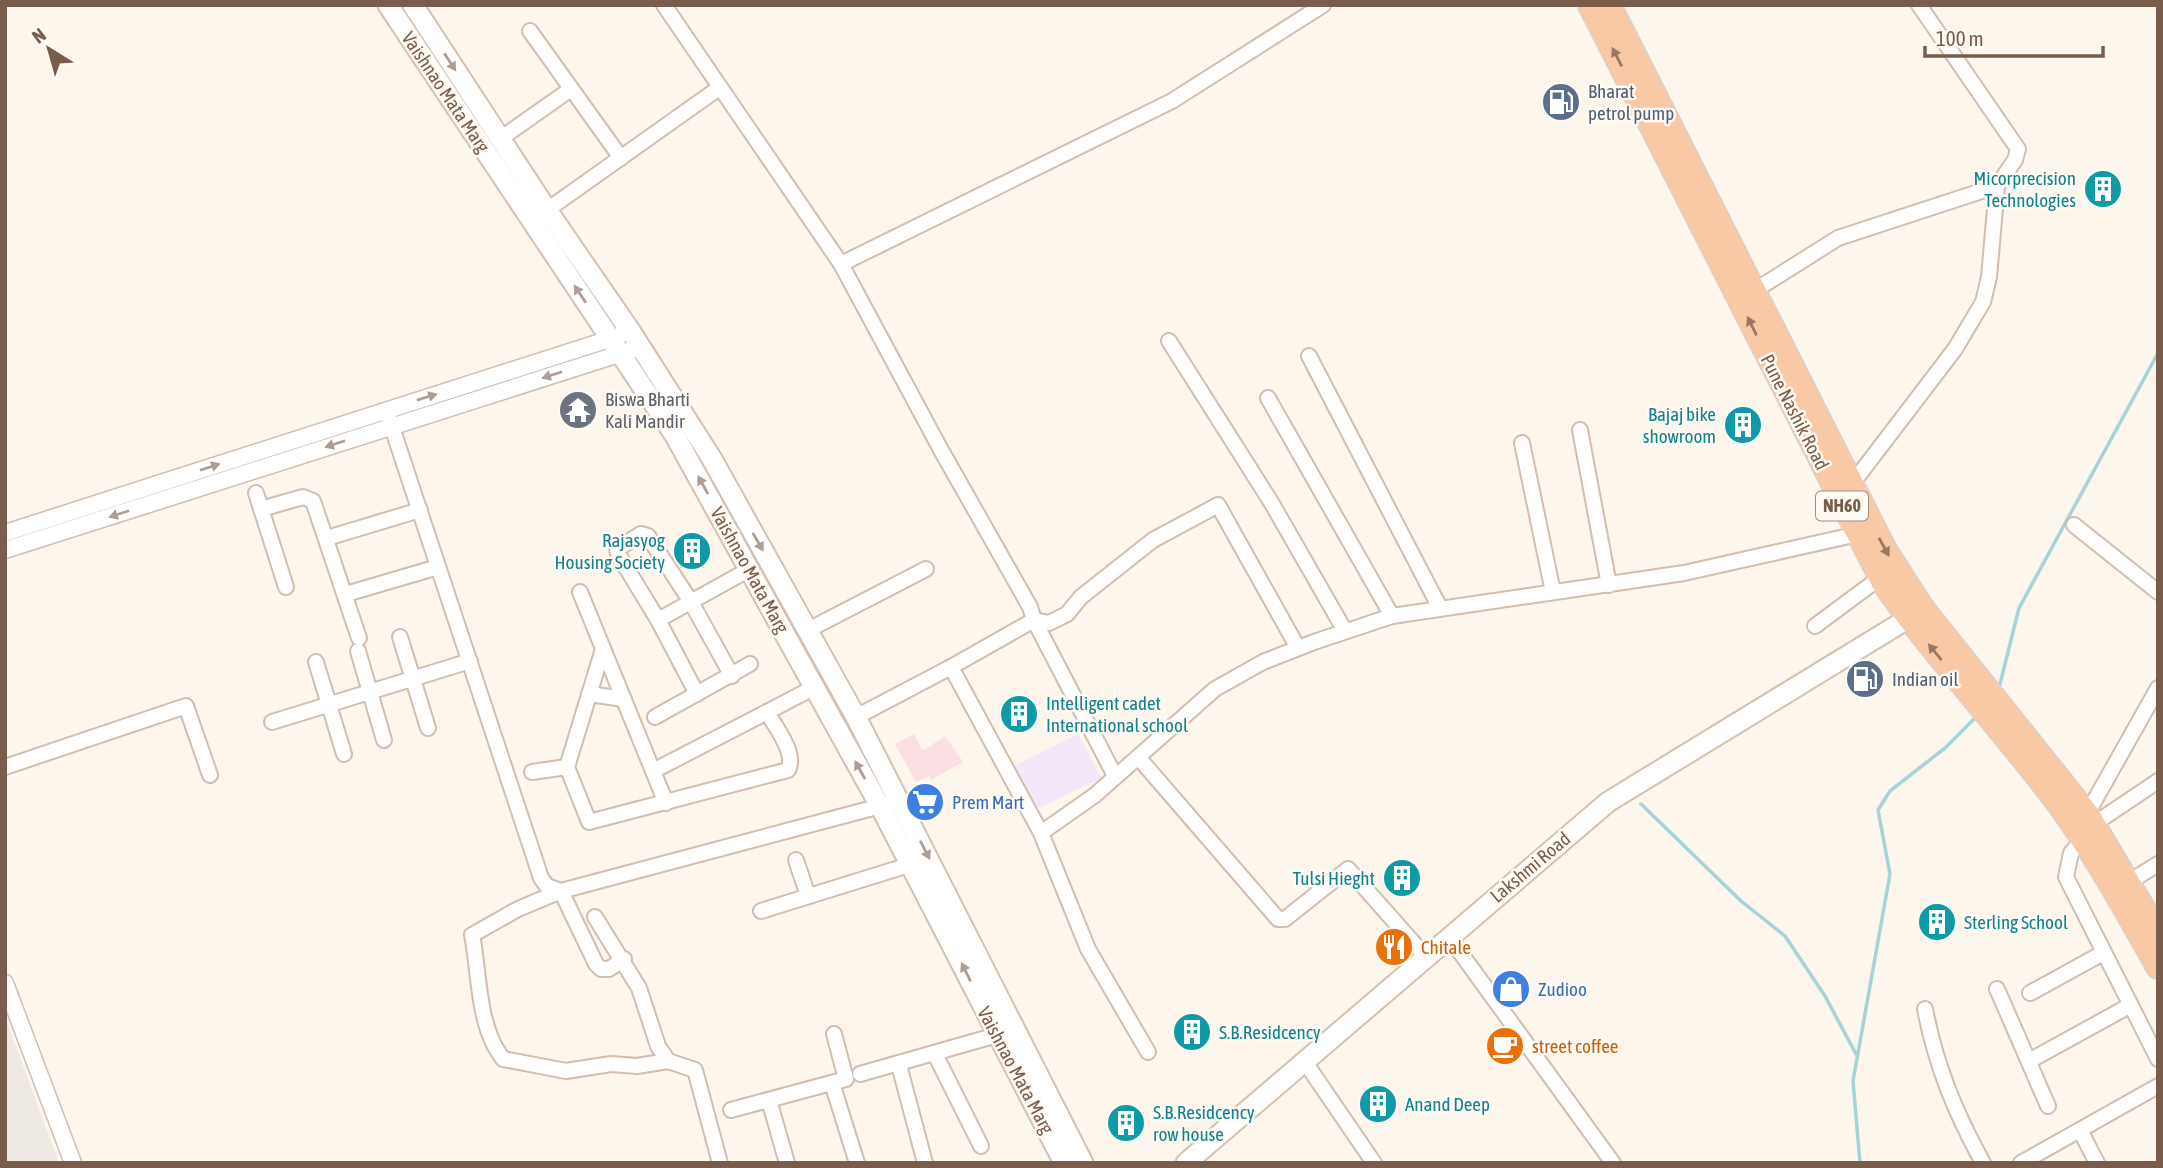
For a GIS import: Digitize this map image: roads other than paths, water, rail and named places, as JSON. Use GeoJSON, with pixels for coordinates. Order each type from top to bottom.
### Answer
{"type":"FeatureCollection","features":[{"type":"Feature","properties":{"kind":"highway","name":"Pune Nashik Road"},"geometry":{"type":"LineString","coordinates":[[1590,5],[1881,577],[1916,614],[2055,799],[2088,826],[2129,882],[2158,933]]}},
{"type":"Feature","properties":{"kind":"highway","name":"Pune Nashik Road"},"geometry":{"type":"LineString","coordinates":[[1609,5],[1916,614]]}},
{"type":"Feature","properties":{"kind":"highway","name":"Pune Nashik Road"},"geometry":{"type":"LineString","coordinates":[[2088,826],[2158,967]]}},
{"type":"Feature","properties":{"kind":"main road","name":"Vaishnao Mata Marg"},"geometry":{"type":"LineString","coordinates":[[388,5],[674,434],[880,806],[1064,1163]]}},
{"type":"Feature","properties":{"kind":"main road","name":"Vaishnao Mata Marg"},"geometry":{"type":"LineString","coordinates":[[413,5],[547,210],[636,339],[712,459],[900,800],[1083,1163]]}},
{"type":"Feature","properties":{"kind":"main road","name":"Lakshmi Road"},"geometry":{"type":"LineString","coordinates":[[1186,1163],[1608,802],[1916,614]]}},
{"type":"Feature","properties":{"kind":"street"},"geometry":{"type":"LineString","coordinates":[[664,5],[841,264],[941,450],[1022,590],[1034,620],[1115,776]]}},
{"type":"Feature","properties":{"kind":"street"},"geometry":{"type":"LineString","coordinates":[[841,264],[1161,107],[1323,5]]}},
{"type":"Feature","properties":{"kind":"street"},"geometry":{"type":"LineString","coordinates":[[1852,484],[1955,349],[1983,302],[1989,277],[1997,186],[2015,160],[2018,149],[1919,5]]}},
{"type":"Feature","properties":{"kind":"street"},"geometry":{"type":"LineString","coordinates":[[530,30],[621,158]]}},
{"type":"Feature","properties":{"kind":"street"},"geometry":{"type":"LineString","coordinates":[[547,210],[719,88]]}},
{"type":"Feature","properties":{"kind":"street"},"geometry":{"type":"LineString","coordinates":[[500,139],[571,89]]}},
{"type":"Feature","properties":{"kind":"street"},"geometry":{"type":"LineString","coordinates":[[1754,292],[1838,238],[1997,186]]}},
{"type":"Feature","properties":{"kind":"street"},"geometry":{"type":"LineString","coordinates":[[5,533],[389,418],[636,339]]}},
{"type":"Feature","properties":{"kind":"street"},"geometry":{"type":"LineString","coordinates":[[1169,341],[1271,502],[1345,631]]}},
{"type":"Feature","properties":{"kind":"street"},"geometry":{"type":"LineString","coordinates":[[1309,356],[1440,608]]}},
{"type":"Feature","properties":{"kind":"street"},"geometry":{"type":"LineString","coordinates":[[1268,398],[1392,616]]}},
{"type":"Feature","properties":{"kind":"street"},"geometry":{"type":"LineString","coordinates":[[389,418],[541,878],[547,886],[561,891],[596,964],[601,969],[609,969],[624,959]]}},
{"type":"Feature","properties":{"kind":"street"},"geometry":{"type":"LineString","coordinates":[[5,550],[389,418]]}},
{"type":"Feature","properties":{"kind":"street"},"geometry":{"type":"LineString","coordinates":[[1580,430],[1609,585]]}},
{"type":"Feature","properties":{"kind":"street"},"geometry":{"type":"LineString","coordinates":[[1522,443],[1553,592]]}},
{"type":"Feature","properties":{"kind":"street"},"geometry":{"type":"LineString","coordinates":[[256,493],[286,587]]}},
{"type":"Feature","properties":{"kind":"street"},"geometry":{"type":"LineString","coordinates":[[261,509],[309,497],[313,501],[346,594],[369,692],[384,740]]}},
{"type":"Feature","properties":{"kind":"street"},"geometry":{"type":"LineString","coordinates":[[856,717],[1034,620],[1049,623],[1067,614],[1081,597],[1153,540],[1218,505],[1298,648]]}},
{"type":"Feature","properties":{"kind":"street"},"geometry":{"type":"LineString","coordinates":[[327,538],[420,509]]}},
{"type":"Feature","properties":{"kind":"street"},"geometry":{"type":"LineString","coordinates":[[2074,525],[2158,593]]}},
{"type":"Feature","properties":{"kind":"street"},"geometry":{"type":"LineString","coordinates":[[697,694],[617,549],[641,534],[648,536],[691,602],[732,676]]}},
{"type":"Feature","properties":{"kind":"street"},"geometry":{"type":"LineString","coordinates":[[1041,833],[1138,757],[1214,689],[1251,668],[1298,648],[1392,616],[1609,585],[1741,562],[1858,534]]}},
{"type":"Feature","properties":{"kind":"street"},"geometry":{"type":"LineString","coordinates":[[346,594],[438,566]]}},
{"type":"Feature","properties":{"kind":"street"},"geometry":{"type":"LineString","coordinates":[[658,620],[750,569]]}},
{"type":"Feature","properties":{"kind":"street"},"geometry":{"type":"LineString","coordinates":[[808,630],[926,569]]}},
{"type":"Feature","properties":{"kind":"street"},"geometry":{"type":"LineString","coordinates":[[1815,626],[1881,577]]}},
{"type":"Feature","properties":{"kind":"street"},"geometry":{"type":"LineString","coordinates":[[580,592],[666,803]]}},
{"type":"Feature","properties":{"kind":"street"},"geometry":{"type":"LineString","coordinates":[[400,637],[428,728]]}},
{"type":"Feature","properties":{"kind":"street"},"geometry":{"type":"LineString","coordinates":[[603,649],[567,767],[589,822],[788,770],[792,764],[790,755],[767,712]]}},
{"type":"Feature","properties":{"kind":"street"},"geometry":{"type":"LineString","coordinates":[[272,722],[470,661]]}},
{"type":"Feature","properties":{"kind":"street"},"geometry":{"type":"LineString","coordinates":[[316,662],[344,754]]}},
{"type":"Feature","properties":{"kind":"street"},"geometry":{"type":"LineString","coordinates":[[655,717],[750,664]]}},
{"type":"Feature","properties":{"kind":"street"},"geometry":{"type":"LineString","coordinates":[[951,667],[1041,833],[1088,949],[1148,1052]]}},
{"type":"Feature","properties":{"kind":"street"},"geometry":{"type":"LineString","coordinates":[[653,771],[813,688]]}},
{"type":"Feature","properties":{"kind":"street"},"geometry":{"type":"LineString","coordinates":[[2158,688],[2088,826],[2071,853],[2067,877],[2129,1006],[2158,1059]]}},
{"type":"Feature","properties":{"kind":"street"},"geometry":{"type":"LineString","coordinates":[[589,694],[624,699]]}},
{"type":"Feature","properties":{"kind":"street"},"geometry":{"type":"LineString","coordinates":[[5,767],[186,706],[210,775]]}},
{"type":"Feature","properties":{"kind":"street"},"geometry":{"type":"LineString","coordinates":[[1138,757],[1278,919],[1285,919],[1348,869],[1426,957]]}},
{"type":"Feature","properties":{"kind":"street"},"geometry":{"type":"LineString","coordinates":[[532,772],[567,767]]}},
{"type":"Feature","properties":{"kind":"street"},"geometry":{"type":"LineString","coordinates":[[2088,826],[2158,781]]}},
{"type":"Feature","properties":{"kind":"street"},"geometry":{"type":"LineString","coordinates":[[720,1163],[695,1070],[668,1061],[637,1066],[611,1064],[566,1071],[503,1059],[493,1047],[482,1004],[472,935],[518,909],[561,891],[900,800]]}},
{"type":"Feature","properties":{"kind":"street"},"geometry":{"type":"LineString","coordinates":[[796,860],[808,896]]}},
{"type":"Feature","properties":{"kind":"street"},"geometry":{"type":"LineString","coordinates":[[2129,882],[2158,864]]}},
{"type":"Feature","properties":{"kind":"street"},"geometry":{"type":"LineString","coordinates":[[761,911],[909,865]]}},
{"type":"Feature","properties":{"kind":"street"},"geometry":{"type":"LineString","coordinates":[[595,917],[624,959],[648,1010],[658,1046],[668,1061]]}},
{"type":"Feature","properties":{"kind":"street"},"geometry":{"type":"LineString","coordinates":[[1449,937],[1613,1163]]}},
{"type":"Feature","properties":{"kind":"street"},"geometry":{"type":"LineString","coordinates":[[2030,993],[2103,953]]}},
{"type":"Feature","properties":{"kind":"street"},"geometry":{"type":"LineString","coordinates":[[5,983],[73,1163]]}},
{"type":"Feature","properties":{"kind":"street"},"geometry":{"type":"LineString","coordinates":[[1997,989],[2048,1105]]}},
{"type":"Feature","properties":{"kind":"street"},"geometry":{"type":"LineString","coordinates":[[2029,1061],[2129,1006]]}},
{"type":"Feature","properties":{"kind":"street"},"geometry":{"type":"LineString","coordinates":[[1925,1009],[1934,1056],[1950,1098],[1983,1163]]}},
{"type":"Feature","properties":{"kind":"street"},"geometry":{"type":"LineString","coordinates":[[731,1110],[846,1079],[834,1034]]}},
{"type":"Feature","properties":{"kind":"street"},"geometry":{"type":"LineString","coordinates":[[860,1074],[997,1035]]}},
{"type":"Feature","properties":{"kind":"street"},"geometry":{"type":"LineString","coordinates":[[935,1054],[981,1146]]}},
{"type":"Feature","properties":{"kind":"street"},"geometry":{"type":"LineString","coordinates":[[1306,1062],[1374,1163]]}},
{"type":"Feature","properties":{"kind":"street"},"geometry":{"type":"LineString","coordinates":[[899,1065],[925,1163]]}},
{"type":"Feature","properties":{"kind":"street"},"geometry":{"type":"LineString","coordinates":[[832,1083],[856,1163]]}},
{"type":"Feature","properties":{"kind":"street"},"geometry":{"type":"LineString","coordinates":[[2021,1163],[2158,1086]]}},
{"type":"Feature","properties":{"kind":"street"},"geometry":{"type":"LineString","coordinates":[[769,1100],[787,1163]]}},
{"type":"Feature","properties":{"kind":"street"},"geometry":{"type":"LineString","coordinates":[[2080,1130],[2097,1163]]}},
{"type":"Feature","properties":{"kind":"waterway"},"geometry":{"type":"LineString","coordinates":[[1999,688],[2019,608],[2158,353]]}},
{"type":"Feature","properties":{"kind":"waterway"},"geometry":{"type":"LineString","coordinates":[[1860,1163],[1853,1081],[1890,874],[1878,810],[1890,791],[1945,748],[1977,716]]}},
{"type":"Feature","properties":{"kind":"waterway"},"geometry":{"type":"LineString","coordinates":[[1641,804],[1741,901],[1785,936],[1825,996],[1856,1054]]}},
{"type":"Feature","properties":{"kind":"place","name":"Bharat petrol pump"},"geometry":{"type":"Point","coordinates":[1561,102]}},
{"type":"Feature","properties":{"kind":"place","name":"Micorprecision Technologies"},"geometry":{"type":"Point","coordinates":[2103,189]}},
{"type":"Feature","properties":{"kind":"place","name":"Biswa Bharti Kali Mandir"},"geometry":{"type":"Point","coordinates":[578,410]}},
{"type":"Feature","properties":{"kind":"place","name":"Bajaj bike showroom"},"geometry":{"type":"Point","coordinates":[1743,425]}},
{"type":"Feature","properties":{"kind":"place","name":"Rajasyog Housing Society"},"geometry":{"type":"Point","coordinates":[692,551]}},
{"type":"Feature","properties":{"kind":"place","name":"Indian oil"},"geometry":{"type":"Point","coordinates":[1865,679]}},
{"type":"Feature","properties":{"kind":"place","name":"Intelligent cadet International school"},"geometry":{"type":"Point","coordinates":[1019,714]}},
{"type":"Feature","properties":{"kind":"place","name":"Prem Mart"},"geometry":{"type":"Point","coordinates":[925,802]}},
{"type":"Feature","properties":{"kind":"place","name":"Tulsi Hieght"},"geometry":{"type":"Point","coordinates":[1402,878]}},
{"type":"Feature","properties":{"kind":"place","name":"Sterling School"},"geometry":{"type":"Point","coordinates":[1937,922]}},
{"type":"Feature","properties":{"kind":"place","name":"Chitale"},"geometry":{"type":"Point","coordinates":[1394,947]}},
{"type":"Feature","properties":{"kind":"place","name":"Zudioo"},"geometry":{"type":"Point","coordinates":[1511,989]}},
{"type":"Feature","properties":{"kind":"place","name":"S.B.Residcency"},"geometry":{"type":"Point","coordinates":[1192,1032]}},
{"type":"Feature","properties":{"kind":"place","name":"street coffee"},"geometry":{"type":"Point","coordinates":[1505,1046]}},
{"type":"Feature","properties":{"kind":"place","name":"Anand Deep"},"geometry":{"type":"Point","coordinates":[1378,1104]}},
{"type":"Feature","properties":{"kind":"place","name":"S.B.Residcency row house"},"geometry":{"type":"Point","coordinates":[1126,1123]}}]}
